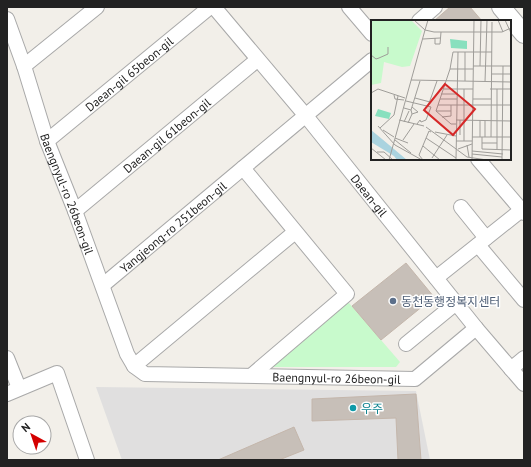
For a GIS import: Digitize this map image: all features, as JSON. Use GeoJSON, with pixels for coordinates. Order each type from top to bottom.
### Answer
{"type":"FeatureCollection","features":[{"type":"Feature","properties":{"kind":"street"},"geometry":{"type":"LineString","coordinates":[[24,66],[96,7]]}},
{"type":"Feature","properties":{"kind":"street","name":"Daean-gil 65beon-gil"},"geometry":{"type":"LineString","coordinates":[[47,141],[210,7]]}},
{"type":"Feature","properties":{"kind":"street","name":"Daean-gil"},"geometry":{"type":"LineString","coordinates":[[214,7],[257,60],[306,116],[476,328],[524,384]]}},
{"type":"Feature","properties":{"kind":"street"},"geometry":{"type":"LineString","coordinates":[[349,7],[371,33]]}},
{"type":"Feature","properties":{"kind":"street"},"geometry":{"type":"LineString","coordinates":[[420,20],[435,7]]}},
{"type":"Feature","properties":{"kind":"street"},"geometry":{"type":"LineString","coordinates":[[501,7],[524,34]]}},
{"type":"Feature","properties":{"kind":"street","name":"Baengnyul-ro 26beon-gil"},"geometry":{"type":"LineString","coordinates":[[7,19],[24,66],[47,141],[75,211],[127,354],[134,366],[145,374],[415,379],[476,328]]}},
{"type":"Feature","properties":{"kind":"street","name":"Daean-gil 61beon-gil"},"geometry":{"type":"LineString","coordinates":[[75,211],[257,60]]}},
{"type":"Feature","properties":{"kind":"street","name":"Yangjeong-ro 251beon-gil"},"geometry":{"type":"LineString","coordinates":[[102,285],[371,61]]}},
{"type":"Feature","properties":{"kind":"street"},"geometry":{"type":"LineString","coordinates":[[436,278],[523,210],[479,160]]}},
{"type":"Feature","properties":{"kind":"street"},"geometry":{"type":"LineString","coordinates":[[243,168],[347,294],[252,375]]}},
{"type":"Feature","properties":{"kind":"street"},"geometry":{"type":"LineString","coordinates":[[461,207],[482,241],[524,300]]}},
{"type":"Feature","properties":{"kind":"street"},"geometry":{"type":"LineString","coordinates":[[134,366],[295,232]]}},
{"type":"Feature","properties":{"kind":"street"},"geometry":{"type":"LineString","coordinates":[[406,344],[456,303]]}},
{"type":"Feature","properties":{"kind":"street"},"geometry":{"type":"LineString","coordinates":[[7,358],[13,391],[57,373],[87,460]]}},
{"type":"Feature","properties":{"kind":"street"},"geometry":{"type":"LineString","coordinates":[[511,369],[524,358]]}},
{"type":"Feature","properties":{"kind":"shaded area"},"geometry":{"type":"Polygon","coordinates":[[[96,387],[416,391],[430,460],[122,460],[96,387]]]}},
{"type":"Feature","properties":{"kind":"green space"},"geometry":{"type":"Polygon","coordinates":[[[342,303],[349,303],[400,362],[396,367],[261,367],[342,303]]]}},
{"type":"Feature","properties":{"kind":"building"},"geometry":{"type":"Polygon","coordinates":[[[450,7],[470,7],[481,20],[435,20],[450,7]]]}},
{"type":"Feature","properties":{"kind":"building","name":"동천동행정복지센터"},"geometry":{"type":"Polygon","coordinates":[[[406,263],[434,297],[381,340],[352,306],[406,263]]]}},
{"type":"Feature","properties":{"kind":"building"},"geometry":{"type":"Polygon","coordinates":[[[416,394],[421,460],[398,460],[396,418],[312,421],[312,399],[416,394]]]}},
{"type":"Feature","properties":{"kind":"building"},"geometry":{"type":"Polygon","coordinates":[[[294,427],[304,450],[279,460],[218,460],[294,427]]]}},
{"type":"Feature","properties":{"kind":"place","name":"동천동행정복지센터"},"geometry":{"type":"Point","coordinates":[393,301]}},
{"type":"Feature","properties":{"kind":"place","name":"우주"},"geometry":{"type":"Point","coordinates":[353,408]}}]}
